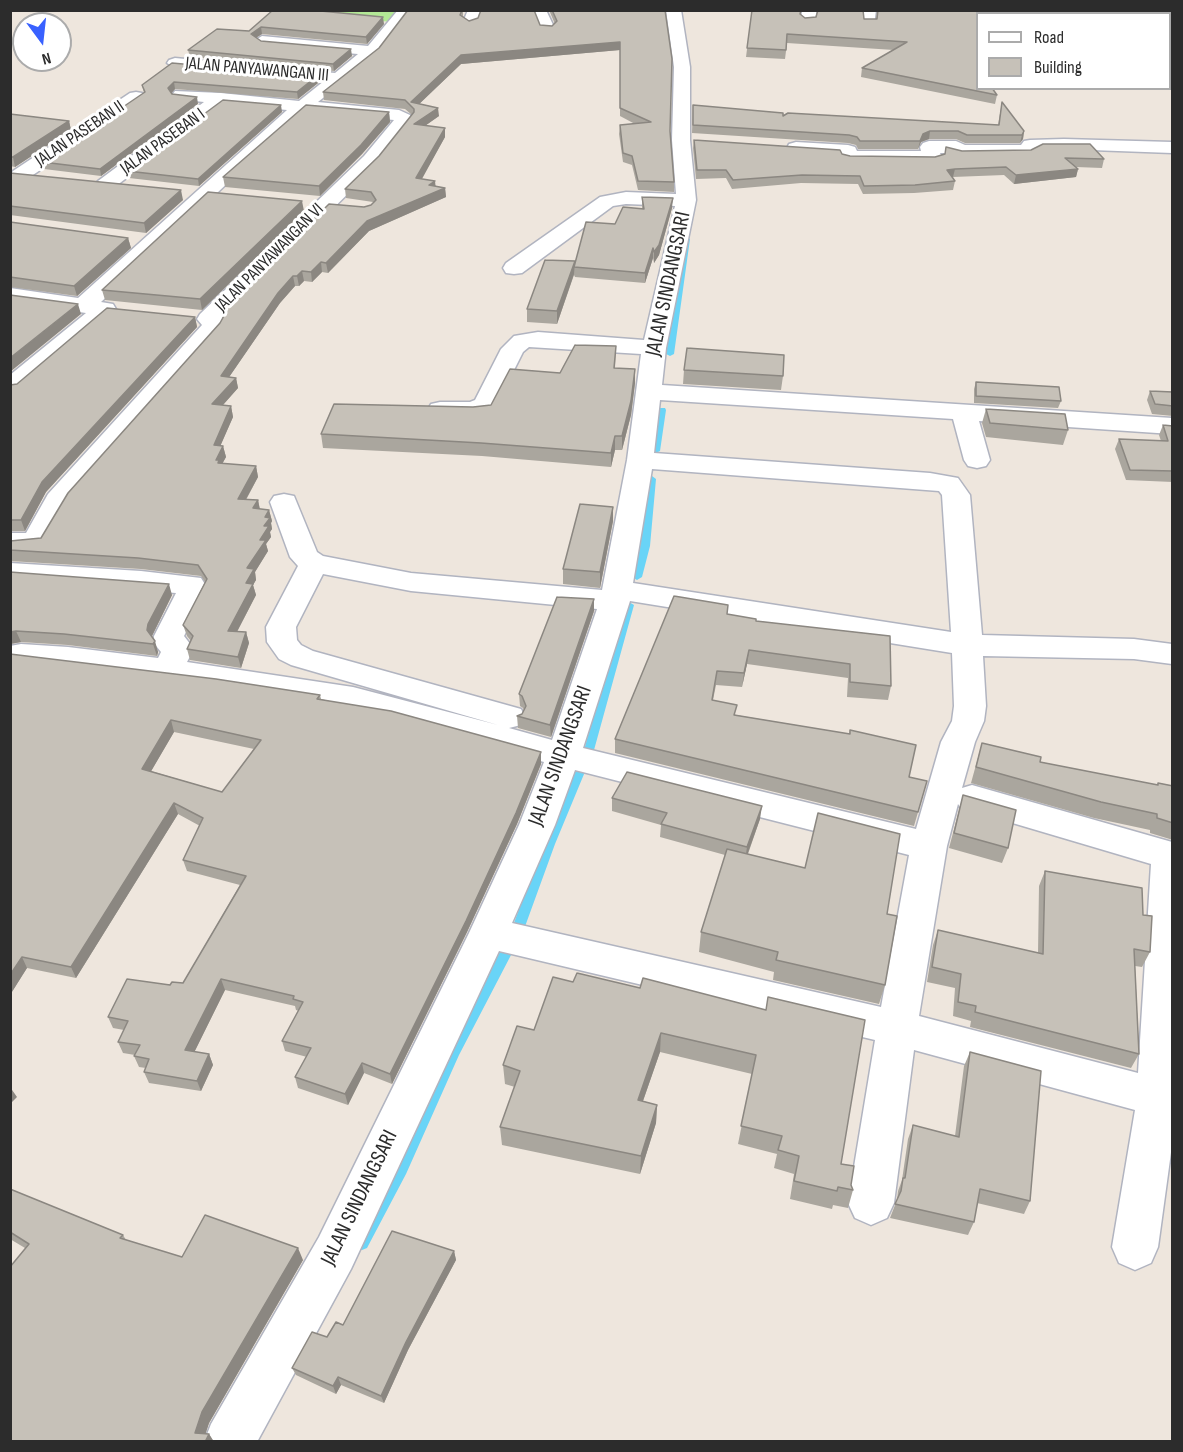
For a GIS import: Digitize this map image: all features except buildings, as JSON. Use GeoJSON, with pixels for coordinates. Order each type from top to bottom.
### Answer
{"type":"FeatureCollection","features":[{"type":"Feature","properties":{"kind":"street"},"geometry":{"type":"LineString","coordinates":[[538,10],[547,29]]}},
{"type":"Feature","properties":{"kind":"street","name":"JALAN SINDANGSARI"},"geometry":{"type":"LineString","coordinates":[[229,1442],[507,938],[537,825],[578,753],[616,596],[640,460],[654,348],[686,200],[693,141],[673,10]]}},
{"type":"Feature","properties":{"kind":"street"},"geometry":{"type":"LineString","coordinates":[[10,388],[106,308],[151,242],[277,127],[372,51],[397,16]]}},
{"type":"Feature","properties":{"kind":"street"},"geometry":{"type":"LineString","coordinates":[[262,41],[372,51]]}},
{"type":"Feature","properties":{"kind":"street","name":"JALAN PANYAWANGAN III"},"geometry":{"type":"LineString","coordinates":[[176,63],[339,78]]}},
{"type":"Feature","properties":{"kind":"street"},"geometry":{"type":"LineString","coordinates":[[181,95],[305,106]]}},
{"type":"Feature","properties":{"kind":"street","name":"JALAN PASEBAN II"},"geometry":{"type":"LineString","coordinates":[[18,173],[136,97]]}},
{"type":"Feature","properties":{"kind":"street","name":"JALAN PASEBAN I"},"geometry":{"type":"LineString","coordinates":[[105,184],[221,99]]}},
{"type":"Feature","properties":{"kind":"street","name":"JALAN PANYAWANGAN VI"},"geometry":{"type":"LineString","coordinates":[[10,542],[35,541],[58,500],[213,327],[214,322],[196,318],[325,204],[371,160],[404,119],[399,115],[305,106]]}},
{"type":"Feature","properties":{"kind":"street"},"geometry":{"type":"LineString","coordinates":[[776,146],[848,151],[849,156],[933,157],[929,147],[956,147],[960,151],[1029,150],[1032,149],[1030,145],[1064,144],[1173,148]]}},
{"type":"Feature","properties":{"kind":"street"},"geometry":{"type":"LineString","coordinates":[[18,173],[52,178]]}},
{"type":"Feature","properties":{"kind":"street"},"geometry":{"type":"LineString","coordinates":[[83,182],[137,188]]}},
{"type":"Feature","properties":{"kind":"street"},"geometry":{"type":"LineString","coordinates":[[177,192],[227,196]]}},
{"type":"Feature","properties":{"kind":"street"},"geometry":{"type":"LineString","coordinates":[[514,267],[607,201],[626,198],[686,200]]}},
{"type":"Feature","properties":{"kind":"street"},"geometry":{"type":"LineString","coordinates":[[303,202],[355,207]]}},
{"type":"Feature","properties":{"kind":"street"},"geometry":{"type":"LineString","coordinates":[[128,239],[151,242]]}},
{"type":"Feature","properties":{"kind":"street"},"geometry":{"type":"LineString","coordinates":[[10,295],[106,308]]}},
{"type":"Feature","properties":{"kind":"street"},"geometry":{"type":"LineString","coordinates":[[416,408],[474,410],[485,405],[513,349],[522,341],[538,339],[654,348]]}},
{"type":"Feature","properties":{"kind":"street"},"geometry":{"type":"LineString","coordinates":[[649,392],[1173,426]]}},
{"type":"Feature","properties":{"kind":"street"},"geometry":{"type":"LineString","coordinates":[[964,413],[977,460]]}},
{"type":"Feature","properties":{"kind":"street"},"geometry":{"type":"LineString","coordinates":[[640,460],[930,481],[948,484],[956,495],[970,685],[968,721],[958,742],[928,846],[897,1028],[871,1203]]}},
{"type":"Feature","properties":{"kind":"street"},"geometry":{"type":"LineString","coordinates":[[284,502],[304,557],[314,563],[411,582],[616,596],[967,645],[1134,649],[1173,654]]}},
{"type":"Feature","properties":{"kind":"street"},"geometry":{"type":"LineString","coordinates":[[314,563],[281,627],[282,642],[290,652],[578,753]]}},
{"type":"Feature","properties":{"kind":"street"},"geometry":{"type":"LineString","coordinates":[[10,572],[191,585],[193,589],[169,636],[168,642],[178,649],[167,670]]}},
{"type":"Feature","properties":{"kind":"street"},"geometry":{"type":"LineString","coordinates":[[21,654],[68,657],[167,670],[354,698],[578,753],[928,846]]}},
{"type":"Feature","properties":{"kind":"street"},"geometry":{"type":"LineString","coordinates":[[944,790],[1171,855],[1165,1100],[1135,1247]]}},
{"type":"Feature","properties":{"kind":"street"},"geometry":{"type":"LineString","coordinates":[[507,938],[897,1028],[1165,1100]]}},
{"type":"Feature","properties":{"kind":"green space"},"geometry":{"type":"Polygon","coordinates":[[[263,10],[401,11],[392,22],[263,10]]]}},
{"type":"Feature","properties":{"kind":"waterway"},"geometry":{"type":"LineString","coordinates":[[670,354],[687,239]]}},
{"type":"Feature","properties":{"kind":"waterway"},"geometry":{"type":"LineString","coordinates":[[656,451],[662,410]]}},
{"type":"Feature","properties":{"kind":"waterway"},"geometry":{"type":"LineString","coordinates":[[637,577],[645,546],[652,479]]}},
{"type":"Feature","properties":{"kind":"waterway"},"geometry":{"type":"LineString","coordinates":[[362,1243],[401,1169],[454,1052],[517,932],[549,844],[589,750],[629,605]]}}]}
